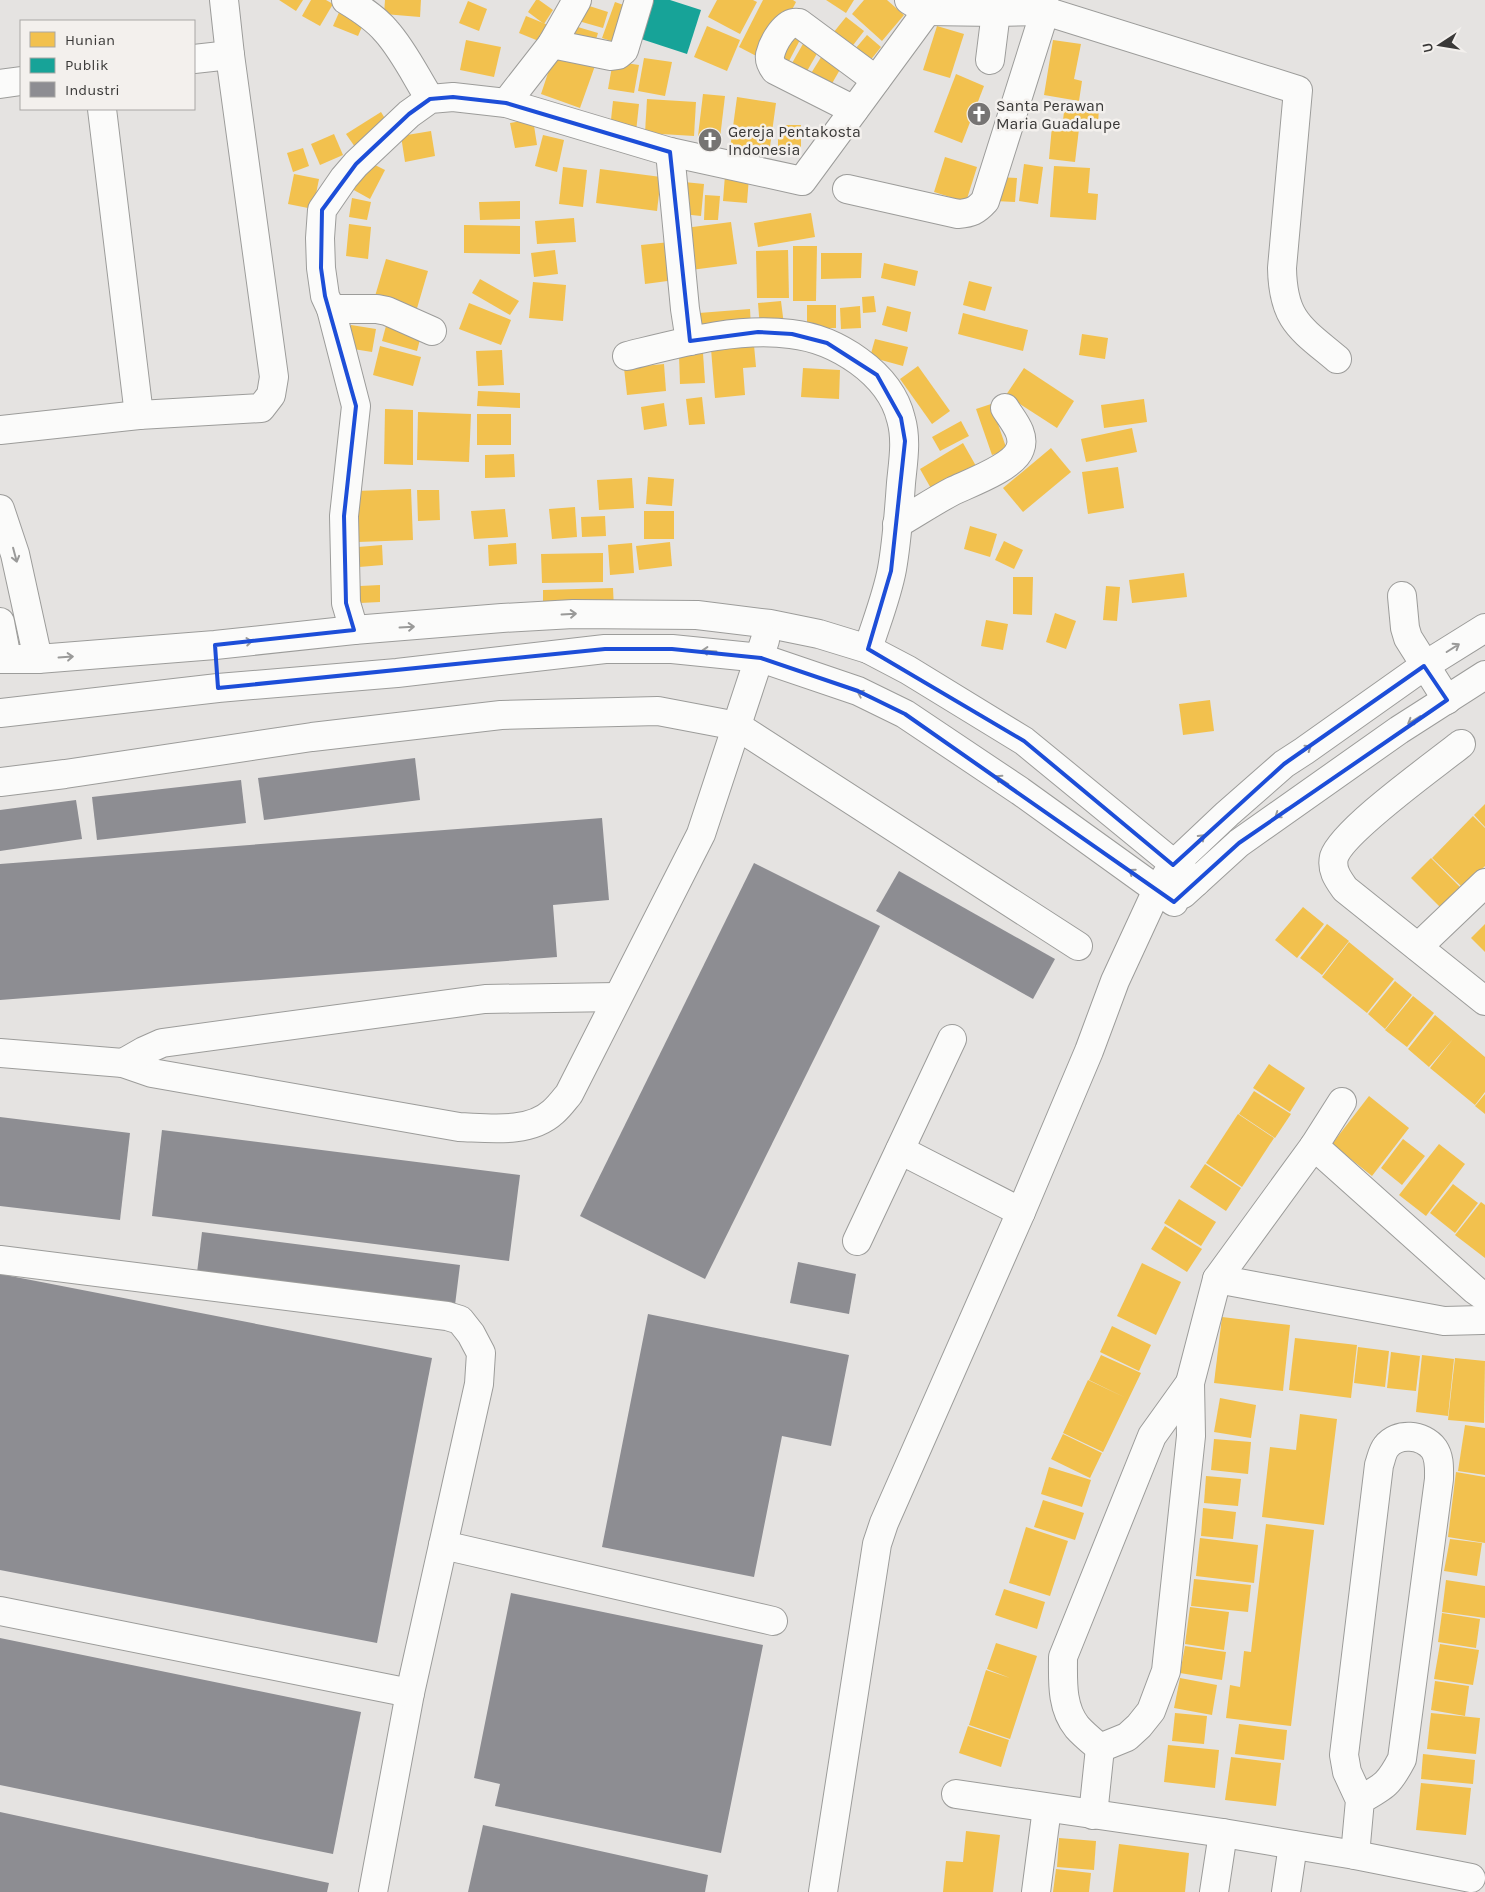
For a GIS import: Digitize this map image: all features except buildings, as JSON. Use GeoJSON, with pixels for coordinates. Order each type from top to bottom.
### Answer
{"type":"FeatureCollection","features":[{"type":"Feature","properties":{"kind":"street"},"geometry":{"type":"LineString","coordinates":[[0,430],[139,415],[261,408],[271,395],[274,377],[224,0]]}},
{"type":"Feature","properties":{"kind":"street"},"geometry":{"type":"LineString","coordinates":[[346,0],[366,12],[386,31],[397,45],[430,99]]}},
{"type":"Feature","properties":{"kind":"street"},"geometry":{"type":"LineString","coordinates":[[506,103],[552,44],[577,0]]}},
{"type":"Feature","properties":{"kind":"street"},"geometry":{"type":"LineString","coordinates":[[552,44],[611,56],[618,55],[624,50],[639,0]]}},
{"type":"Feature","properties":{"kind":"street"},"geometry":{"type":"LineString","coordinates":[[847,189],[958,214],[970,213],[976,210],[985,201],[1044,5]]}},
{"type":"Feature","properties":{"kind":"street"},"geometry":{"type":"LineString","coordinates":[[354,630],[346,603],[344,516],[356,406],[331,309],[325,296],[321,268],[320,238],[322,210],[356,164],[409,114],[430,99],[453,97],[506,103],[670,152],[802,182],[876,80],[918,6],[996,12],[1044,5],[1298,90],[1282,268],[1282,287],[1291,318],[1302,330],[1337,359]]}},
{"type":"Feature","properties":{"kind":"street"},"geometry":{"type":"LineString","coordinates":[[990,60],[996,12]]}},
{"type":"Feature","properties":{"kind":"street"},"geometry":{"type":"LineString","coordinates":[[854,110],[775,70],[771,64],[770,56],[781,32],[790,24],[799,23],[876,80]]}},
{"type":"Feature","properties":{"kind":"street"},"geometry":{"type":"LineString","coordinates":[[195,59],[230,55]]}},
{"type":"Feature","properties":{"kind":"street"},"geometry":{"type":"LineString","coordinates":[[0,84],[20,81]]}},
{"type":"Feature","properties":{"kind":"street"},"geometry":{"type":"LineString","coordinates":[[102,110],[139,415]]}},
{"type":"Feature","properties":{"kind":"street"},"geometry":{"type":"LineString","coordinates":[[670,152],[690,341]]}},
{"type":"Feature","properties":{"kind":"street"},"geometry":{"type":"LineString","coordinates":[[331,309],[377,309],[432,331]]}},
{"type":"Feature","properties":{"kind":"street"},"geometry":{"type":"LineString","coordinates":[[627,356],[690,341],[758,332],[792,334],[828,343],[855,358],[877,375],[891,395],[901,418],[905,441],[898,524],[891,571],[868,649]]}},
{"type":"Feature","properties":{"kind":"street"},"geometry":{"type":"LineString","coordinates":[[898,524],[952,491],[985,477],[1016,456],[1020,450],[1021,434],[1005,408]]}},
{"type":"Feature","properties":{"kind":"street"},"geometry":{"type":"LineString","coordinates":[[0,509],[15,554],[38,659]]}},
{"type":"Feature","properties":{"kind":"street"},"geometry":{"type":"LineString","coordinates":[[1402,596],[1406,633],[1424,666],[1447,700]]}},
{"type":"Feature","properties":{"kind":"street"},"geometry":{"type":"LineString","coordinates":[[0,622],[4,659],[38,659],[215,645],[354,630],[573,614],[698,615],[770,624],[819,634],[868,649],[908,670],[1024,741],[1196,882]]}},
{"type":"Feature","properties":{"kind":"street"},"geometry":{"type":"LineString","coordinates":[[0,1053],[123,1063],[152,1073],[459,1127],[504,1128],[533,1124],[552,1113],[569,1094],[701,834],[761,658],[770,624]]}},
{"type":"Feature","properties":{"kind":"street"},"geometry":{"type":"LineString","coordinates":[[1166,896],[1173,865],[1284,764],[1424,666],[1485,628]]}},
{"type":"Feature","properties":{"kind":"street"},"geometry":{"type":"LineString","coordinates":[[215,645],[218,688]]}},
{"type":"Feature","properties":{"kind":"street"},"geometry":{"type":"LineString","coordinates":[[0,713],[218,688],[397,673],[605,649],[672,649],[761,658],[858,691],[906,714],[1020,791],[1166,896]]}},
{"type":"Feature","properties":{"kind":"street"},"geometry":{"type":"LineString","coordinates":[[822,1892],[877,1544],[884,1523],[1021,1212],[1141,922],[1166,896],[1196,882],[1240,843],[1399,730],[1485,675]]}},
{"type":"Feature","properties":{"kind":"street"},"geometry":{"type":"LineString","coordinates":[[0,782],[312,737],[501,715],[658,712],[737,726],[1078,946]]}},
{"type":"Feature","properties":{"kind":"street"},"geometry":{"type":"LineString","coordinates":[[1461,744],[1372,815],[1342,843],[1334,857],[1333,868],[1336,877],[1345,888],[1485,1002]]}},
{"type":"Feature","properties":{"kind":"street"},"geometry":{"type":"LineString","coordinates":[[1418,947],[1485,883]]}},
{"type":"Feature","properties":{"kind":"street"},"geometry":{"type":"LineString","coordinates":[[123,1063],[162,1043],[485,999],[617,997]]}},
{"type":"Feature","properties":{"kind":"street"},"geometry":{"type":"LineString","coordinates":[[858,1241],[952,1039]]}},
{"type":"Feature","properties":{"kind":"street"},"geometry":{"type":"LineString","coordinates":[[1100,1748],[1127,1737],[1139,1726],[1151,1710],[1166,1671],[1191,1436],[1190,1383],[1217,1279],[1314,1146],[1342,1102]]}},
{"type":"Feature","properties":{"kind":"street"},"geometry":{"type":"LineString","coordinates":[[1314,1146],[1485,1297]]}},
{"type":"Feature","properties":{"kind":"street"},"geometry":{"type":"LineString","coordinates":[[900,1150],[1021,1212]]}},
{"type":"Feature","properties":{"kind":"street"},"geometry":{"type":"LineString","coordinates":[[0,1260],[447,1316],[460,1320],[472,1334],[481,1353],[479,1384],[410,1693],[373,1892]]}},
{"type":"Feature","properties":{"kind":"street"},"geometry":{"type":"LineString","coordinates":[[1217,1279],[1444,1321],[1482,1320],[1485,1318]]}},
{"type":"Feature","properties":{"kind":"street"},"geometry":{"type":"LineString","coordinates":[[1100,1748],[1077,1728],[1067,1711],[1063,1689],[1063,1657],[1152,1436],[1190,1383]]}},
{"type":"Feature","properties":{"kind":"street"},"geometry":{"type":"LineString","coordinates":[[1355,1854],[1360,1800],[1347,1772],[1344,1755],[1379,1465],[1385,1448],[1394,1439],[1414,1437],[1428,1443],[1440,1462],[1402,1759],[1388,1783],[1360,1800]]}},
{"type":"Feature","properties":{"kind":"street"},"geometry":{"type":"LineString","coordinates":[[443,1545],[773,1621]]}},
{"type":"Feature","properties":{"kind":"street"},"geometry":{"type":"LineString","coordinates":[[0,1611],[410,1693]]}},
{"type":"Feature","properties":{"kind":"street"},"geometry":{"type":"LineString","coordinates":[[1093,1815],[1100,1748]]}},
{"type":"Feature","properties":{"kind":"street"},"geometry":{"type":"LineString","coordinates":[[956,1794],[1355,1854],[1480,1882]]}},
{"type":"Feature","properties":{"kind":"street"},"geometry":{"type":"LineString","coordinates":[[1036,1892],[1047,1808]]}},
{"type":"Feature","properties":{"kind":"street"},"geometry":{"type":"LineString","coordinates":[[1214,1892],[1223,1833]]}},
{"type":"Feature","properties":{"kind":"street"},"geometry":{"type":"LineString","coordinates":[[1286,1892],[1293,1845]]}},
{"type":"Feature","properties":{"kind":"highlighted area"},"geometry":{"type":"Polygon","coordinates":[[[453,97],[506,103],[670,152],[690,341],[758,332],[792,334],[827,343],[877,375],[901,418],[905,441],[891,571],[868,649],[1024,741],[1173,865],[1284,764],[1424,666],[1447,700],[1239,843],[1174,902],[905,714],[858,691],[761,658],[672,649],[605,649],[218,688],[215,645],[354,630],[346,603],[344,516],[356,406],[325,296],[321,268],[322,210],[356,164],[409,114],[430,99],[453,97]]]}},
{"type":"Feature","properties":{"kind":"place","name":"Santa Perawan Maria Guadalupe"},"geometry":{"type":"Point","coordinates":[979,114]}},
{"type":"Feature","properties":{"kind":"place","name":"Gereja Pentakosta Indonesia"},"geometry":{"type":"Point","coordinates":[710,140]}}]}
